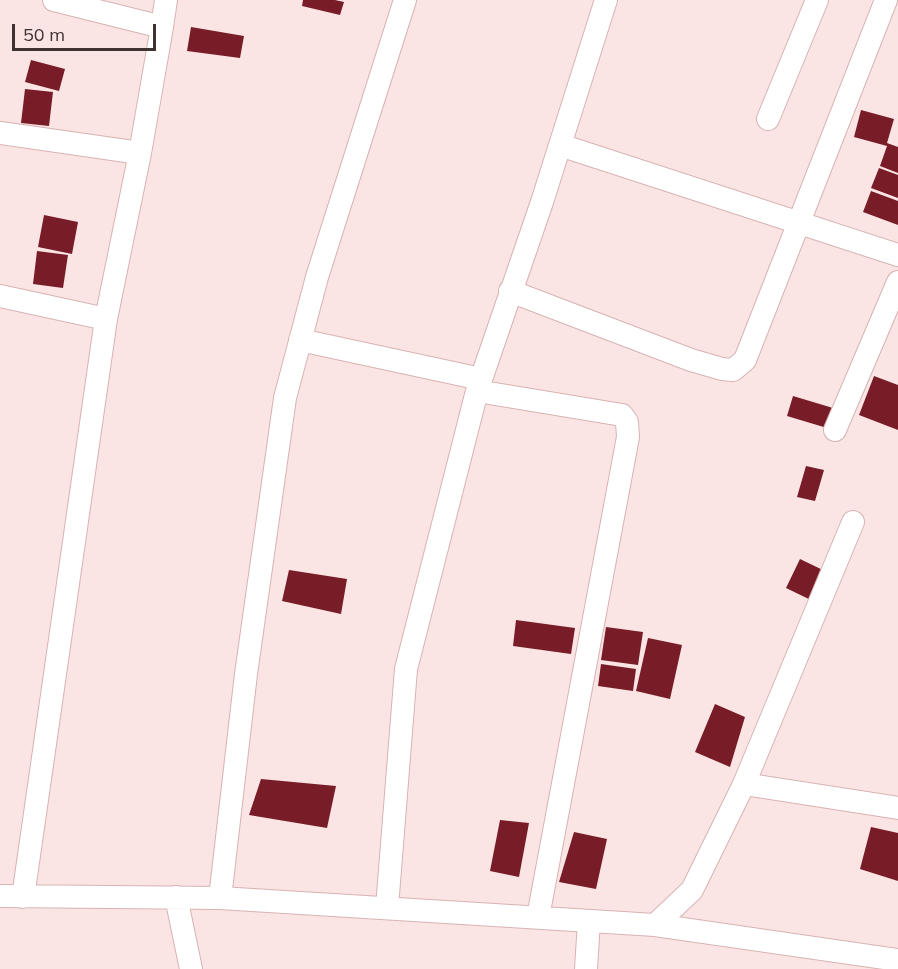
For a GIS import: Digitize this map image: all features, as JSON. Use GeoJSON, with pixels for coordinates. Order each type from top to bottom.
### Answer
{"type":"FeatureCollection","features":[{"type":"Feature","properties":{"kind":"street"},"geometry":{"type":"LineString","coordinates":[[54,0],[162,27]]}},
{"type":"Feature","properties":{"kind":"street"},"geometry":{"type":"LineString","coordinates":[[23,897],[106,319],[140,153],[166,0]]}},
{"type":"Feature","properties":{"kind":"street"},"geometry":{"type":"LineString","coordinates":[[220,898],[246,674],[285,398],[316,277],[405,0]]}},
{"type":"Feature","properties":{"kind":"street"},"geometry":{"type":"LineString","coordinates":[[387,907],[406,669],[479,385],[606,0]]}},
{"type":"Feature","properties":{"kind":"street"},"geometry":{"type":"LineString","coordinates":[[768,119],[817,0]]}},
{"type":"Feature","properties":{"kind":"street"},"geometry":{"type":"LineString","coordinates":[[510,291],[691,360],[733,370],[745,360],[886,0]]}},
{"type":"Feature","properties":{"kind":"street"},"geometry":{"type":"LineString","coordinates":[[0,133],[140,153]]}},
{"type":"Feature","properties":{"kind":"street"},"geometry":{"type":"LineString","coordinates":[[560,145],[898,255]]}},
{"type":"Feature","properties":{"kind":"street"},"geometry":{"type":"LineString","coordinates":[[835,430],[898,282]]}},
{"type":"Feature","properties":{"kind":"street"},"geometry":{"type":"LineString","coordinates":[[0,296],[106,319]]}},
{"type":"Feature","properties":{"kind":"street"},"geometry":{"type":"LineString","coordinates":[[300,340],[479,385],[622,415],[627,422],[628,437],[538,917]]}},
{"type":"Feature","properties":{"kind":"street"},"geometry":{"type":"LineString","coordinates":[[655,925],[692,890],[744,784],[853,522]]}},
{"type":"Feature","properties":{"kind":"street"},"geometry":{"type":"LineString","coordinates":[[744,784],[898,808]]}},
{"type":"Feature","properties":{"kind":"street"},"geometry":{"type":"LineString","coordinates":[[0,896],[220,898],[655,925],[898,960]]}},
{"type":"Feature","properties":{"kind":"street"},"geometry":{"type":"LineString","coordinates":[[176,897],[190,969]]}},
{"type":"Feature","properties":{"kind":"street"},"geometry":{"type":"LineString","coordinates":[[586,969],[589,921]]}},
{"type":"Feature","properties":{"kind":"building"},"geometry":{"type":"Polygon","coordinates":[[[303,0],[344,2],[340,15],[302,6],[303,0]]]}},
{"type":"Feature","properties":{"kind":"building"},"geometry":{"type":"Polygon","coordinates":[[[191,27],[244,36],[240,58],[187,51],[191,27]]]}},
{"type":"Feature","properties":{"kind":"building"},"geometry":{"type":"Polygon","coordinates":[[[31,60],[65,69],[59,91],[25,82],[31,60]]]}},
{"type":"Feature","properties":{"kind":"building"},"geometry":{"type":"Polygon","coordinates":[[[25,89],[53,92],[49,126],[21,123],[25,89]]]}},
{"type":"Feature","properties":{"kind":"building"},"geometry":{"type":"Polygon","coordinates":[[[861,110],[894,119],[887,143],[898,147],[898,173],[880,166],[887,146],[854,137],[861,110]]]}},
{"type":"Feature","properties":{"kind":"building"},"geometry":{"type":"Polygon","coordinates":[[[879,168],[898,175],[898,198],[871,188],[879,168]]]}},
{"type":"Feature","properties":{"kind":"building"},"geometry":{"type":"Polygon","coordinates":[[[871,191],[898,201],[898,225],[863,212],[871,191]]]}},
{"type":"Feature","properties":{"kind":"building"},"geometry":{"type":"Polygon","coordinates":[[[44,215],[78,222],[72,254],[38,247],[44,215]]]}},
{"type":"Feature","properties":{"kind":"building"},"geometry":{"type":"Polygon","coordinates":[[[37,251],[68,255],[63,288],[33,284],[37,251]]]}},
{"type":"Feature","properties":{"kind":"building"},"geometry":{"type":"Polygon","coordinates":[[[874,376],[898,385],[898,430],[859,415],[874,376]]]}},
{"type":"Feature","properties":{"kind":"building"},"geometry":{"type":"Polygon","coordinates":[[[793,396],[833,408],[827,428],[787,416],[793,396]]]}},
{"type":"Feature","properties":{"kind":"building"},"geometry":{"type":"Polygon","coordinates":[[[806,466],[824,470],[815,501],[797,497],[806,466]]]}},
{"type":"Feature","properties":{"kind":"building"},"geometry":{"type":"Polygon","coordinates":[[[800,559],[829,573],[815,602],[786,588],[800,559]]]}},
{"type":"Feature","properties":{"kind":"building"},"geometry":{"type":"Polygon","coordinates":[[[289,570],[347,579],[341,614],[282,601],[289,570]]]}},
{"type":"Feature","properties":{"kind":"building"},"geometry":{"type":"Polygon","coordinates":[[[516,620],[575,628],[571,654],[513,646],[516,620]]]}},
{"type":"Feature","properties":{"kind":"building"},"geometry":{"type":"Polygon","coordinates":[[[606,627],[643,632],[638,665],[601,660],[606,627]]]}},
{"type":"Feature","properties":{"kind":"building"},"geometry":{"type":"Polygon","coordinates":[[[648,638],[682,645],[670,699],[636,691],[648,638]]]}},
{"type":"Feature","properties":{"kind":"building"},"geometry":{"type":"Polygon","coordinates":[[[601,664],[636,669],[633,691],[598,686],[601,664]]]}},
{"type":"Feature","properties":{"kind":"building"},"geometry":{"type":"Polygon","coordinates":[[[715,704],[745,717],[730,767],[695,752],[715,704]]]}},
{"type":"Feature","properties":{"kind":"building"},"geometry":{"type":"Polygon","coordinates":[[[261,779],[336,786],[327,828],[249,815],[261,779]]]}},
{"type":"Feature","properties":{"kind":"building"},"geometry":{"type":"Polygon","coordinates":[[[500,820],[529,823],[519,877],[490,871],[500,820]]]}},
{"type":"Feature","properties":{"kind":"building"},"geometry":{"type":"Polygon","coordinates":[[[871,827],[898,833],[898,881],[860,869],[871,827]]]}},
{"type":"Feature","properties":{"kind":"building"},"geometry":{"type":"Polygon","coordinates":[[[574,832],[607,839],[596,889],[559,882],[574,832]]]}}]}
